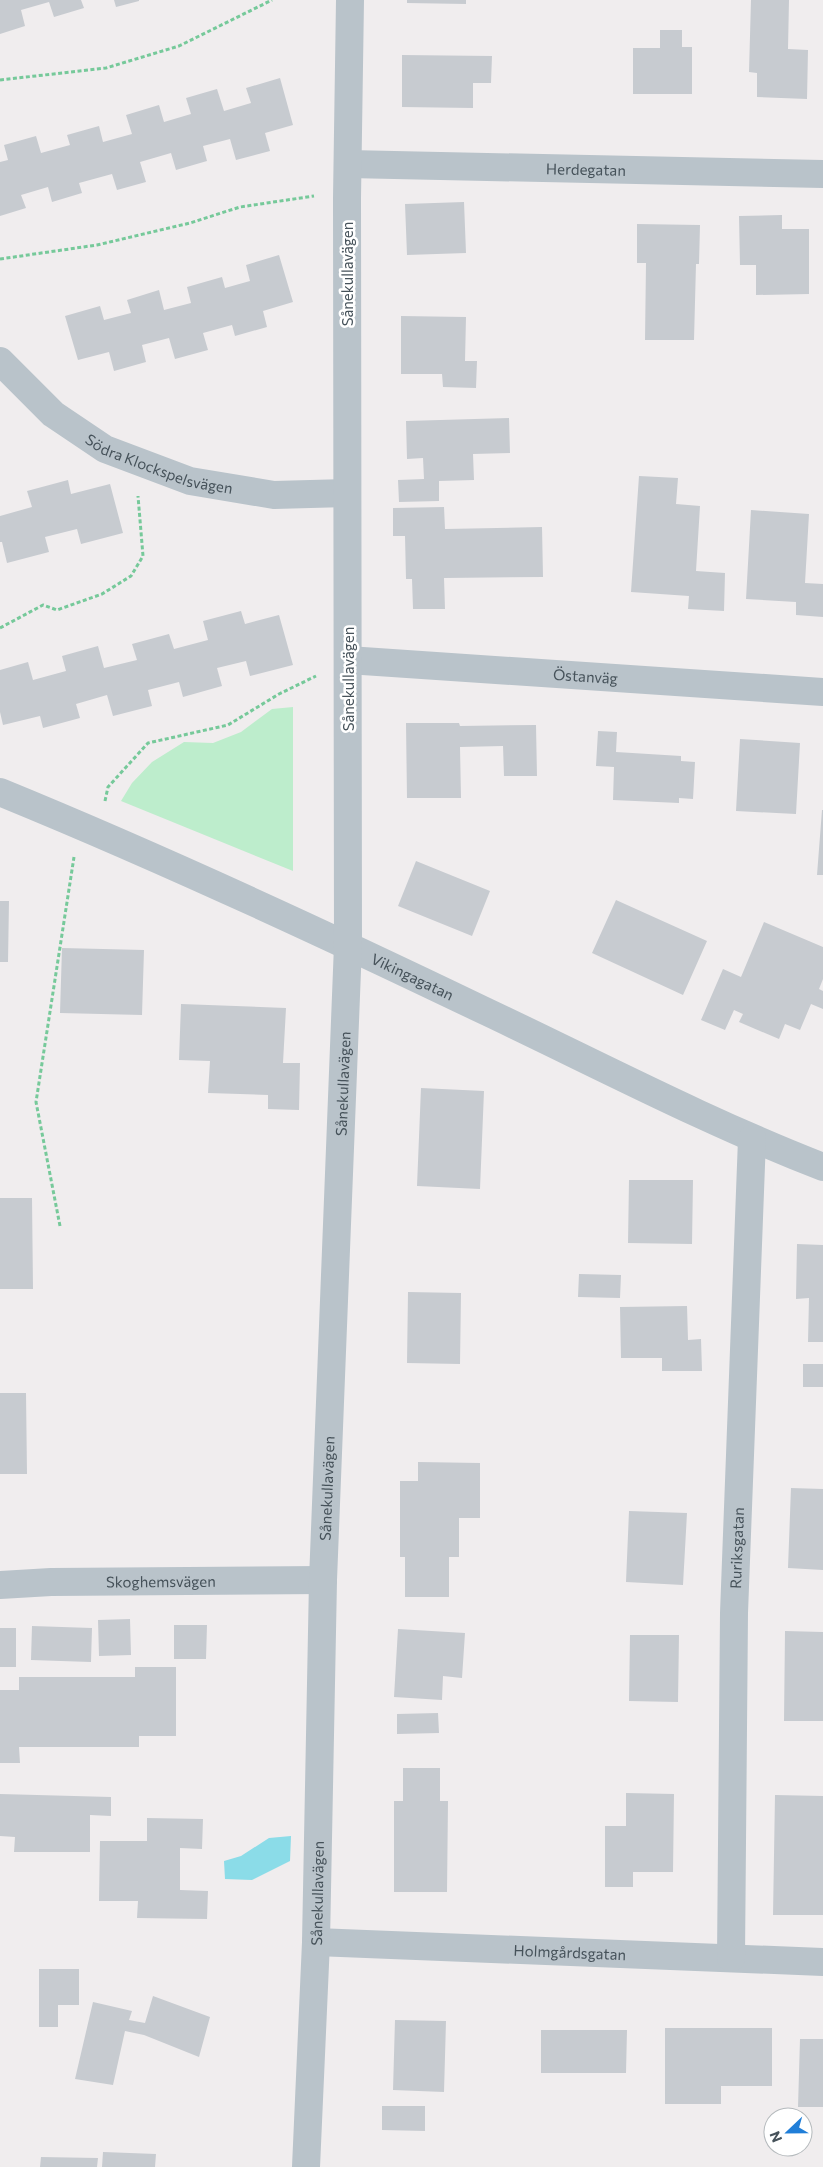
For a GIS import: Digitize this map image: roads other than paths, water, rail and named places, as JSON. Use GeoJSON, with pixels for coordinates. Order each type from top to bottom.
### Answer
{"type":"FeatureCollection","features":[{"type":"Feature","properties":{"kind":"street","name":"Sånekullavägen"},"geometry":{"type":"LineString","coordinates":[[306,2167],[316,1942],[323,1580],[348,945],[347,198],[350,0]]}},
{"type":"Feature","properties":{"kind":"street","name":"Herdegatan"},"geometry":{"type":"LineString","coordinates":[[348,164],[823,174]]}},
{"type":"Feature","properties":{"kind":"street","name":"Södra Klockspelsvägen"},"geometry":{"type":"LineString","coordinates":[[0,361],[53,414],[105,449],[190,481],[274,495],[347,493]]}},
{"type":"Feature","properties":{"kind":"street","name":"Östanväg"},"geometry":{"type":"LineString","coordinates":[[348,660],[823,692]]}},
{"type":"Feature","properties":{"kind":"street","name":"Vikingagatan"},"geometry":{"type":"LineString","coordinates":[[0,792],[88,828],[348,945],[752,1139],[823,1167]]}},
{"type":"Feature","properties":{"kind":"street","name":"Ruriksgatan"},"geometry":{"type":"LineString","coordinates":[[731,1958],[734,1613],[752,1139]]}},
{"type":"Feature","properties":{"kind":"street","name":"Skoghemsvägen"},"geometry":{"type":"LineString","coordinates":[[0,1585],[51,1582],[323,1580]]}},
{"type":"Feature","properties":{"kind":"street","name":"Holmgårdsgatan"},"geometry":{"type":"LineString","coordinates":[[316,1942],[823,1962]]}},
{"type":"Feature","properties":{"kind":"water"},"geometry":{"type":"Polygon","coordinates":[[[291,1836],[290,1861],[252,1880],[225,1879],[224,1861],[241,1856],[269,1838],[291,1836]]]}}]}
